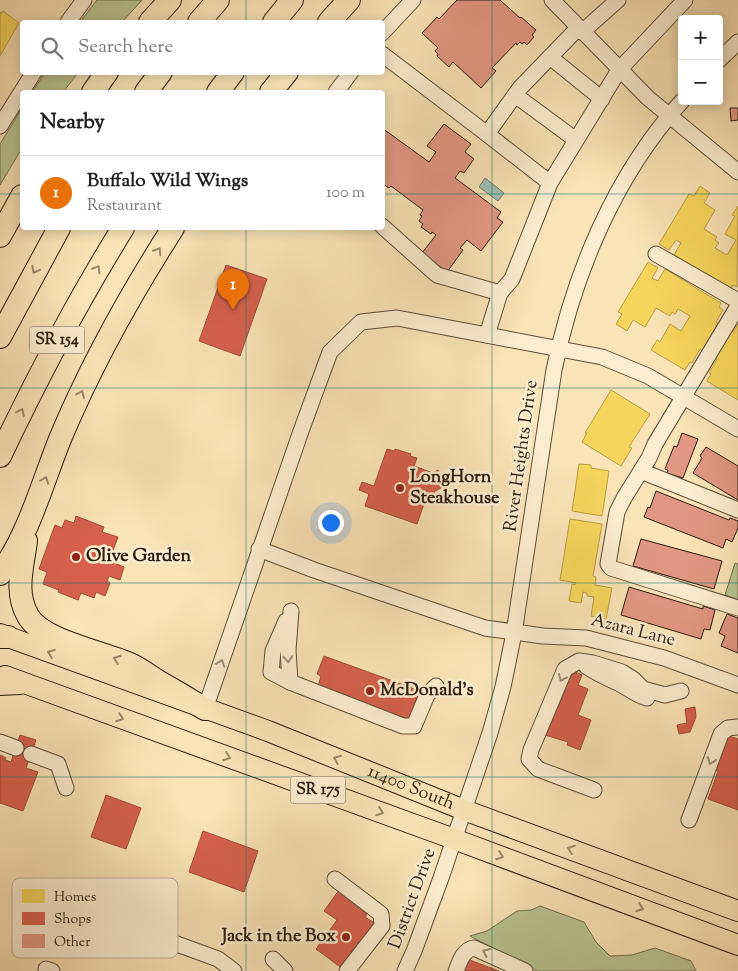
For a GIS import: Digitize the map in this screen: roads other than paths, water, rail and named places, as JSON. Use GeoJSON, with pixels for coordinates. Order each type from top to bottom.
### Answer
{"type":"FeatureCollection","features":[{"type":"Feature","properties":{"kind":"highway"},"geometry":{"type":"LineString","coordinates":[[152,20],[170,0]]}},
{"type":"Feature","properties":{"kind":"highway"},"geometry":{"type":"LineString","coordinates":[[201,20],[218,0]]}},
{"type":"Feature","properties":{"kind":"highway"},"geometry":{"type":"LineString","coordinates":[[276,20],[292,0]]}},
{"type":"Feature","properties":{"kind":"highway"},"geometry":{"type":"LineString","coordinates":[[331,20],[349,0]]}},
{"type":"Feature","properties":{"kind":"highway"},"geometry":{"type":"LineString","coordinates":[[94,90],[105,75]]}},
{"type":"Feature","properties":{"kind":"highway"},"geometry":{"type":"LineString","coordinates":[[148,90],[159,75]]}},
{"type":"Feature","properties":{"kind":"highway"},"geometry":{"type":"LineString","coordinates":[[220,90],[231,75]]}},
{"type":"Feature","properties":{"kind":"highway"},"geometry":{"type":"LineString","coordinates":[[273,90],[285,75]]}},
{"type":"Feature","properties":{"kind":"highway"},"geometry":{"type":"LineString","coordinates":[[0,236],[20,200]]}},
{"type":"Feature","properties":{"kind":"highway","name":"SR 154"},"geometry":{"type":"LineString","coordinates":[[0,337],[58,230]]}},
{"type":"Feature","properties":{"kind":"highway","name":"SR 154"},"geometry":{"type":"LineString","coordinates":[[0,456],[43,366],[88,283],[121,230]]}},
{"type":"Feature","properties":{"kind":"highway"},"geometry":{"type":"LineString","coordinates":[[0,574],[11,558],[29,522],[61,438],[105,342],[172,230]]}},
{"type":"Feature","properties":{"kind":"highway"},"geometry":{"type":"LineString","coordinates":[[29,522],[20,586],[22,603],[32,622],[40,630],[130,664],[205,709]]}},
{"type":"Feature","properties":{"kind":"main road","name":"11400 South"},"geometry":{"type":"LineString","coordinates":[[3,636],[268,731],[464,810],[738,911]]}},
{"type":"Feature","properties":{"kind":"main road","name":"11400 South"},"geometry":{"type":"LineString","coordinates":[[6,678],[454,839],[738,945]]}},
{"type":"Feature","properties":{"kind":"street"},"geometry":{"type":"LineString","coordinates":[[385,30],[413,0]]}},
{"type":"Feature","properties":{"kind":"street"},"geometry":{"type":"LineString","coordinates":[[552,0],[648,98],[738,172]]}},
{"type":"Feature","properties":{"kind":"street"},"geometry":{"type":"LineString","coordinates":[[487,134],[515,95],[550,57],[618,0]]}},
{"type":"Feature","properties":{"kind":"street"},"geometry":{"type":"LineString","coordinates":[[487,335],[500,293],[512,279],[550,182],[620,70],[685,0]]}},
{"type":"Feature","properties":{"kind":"street"},"geometry":{"type":"LineString","coordinates":[[69,20],[78,2]]}},
{"type":"Feature","properties":{"kind":"street"},"geometry":{"type":"LineString","coordinates":[[723,56],[738,42]]}},
{"type":"Feature","properties":{"kind":"street"},"geometry":{"type":"LineString","coordinates":[[385,56],[550,182]]}},
{"type":"Feature","properties":{"kind":"street"},"geometry":{"type":"LineString","coordinates":[[550,57],[602,99]]}},
{"type":"Feature","properties":{"kind":"street"},"geometry":{"type":"LineString","coordinates":[[23,90],[32,75]]}},
{"type":"Feature","properties":{"kind":"street"},"geometry":{"type":"LineString","coordinates":[[338,90],[349,75]]}},
{"type":"Feature","properties":{"kind":"street"},"geometry":{"type":"LineString","coordinates":[[0,126],[20,94]]}},
{"type":"Feature","properties":{"kind":"street"},"geometry":{"type":"LineString","coordinates":[[515,95],[576,140]]}},
{"type":"Feature","properties":{"kind":"street","name":"River Heights Drive"},"geometry":{"type":"LineString","coordinates":[[454,839],[508,669],[558,348],[572,297],[616,196],[635,164],[679,105]]}},
{"type":"Feature","properties":{"kind":"street"},"geometry":{"type":"LineString","coordinates":[[385,229],[437,275],[500,293]]}},
{"type":"Feature","properties":{"kind":"street"},"geometry":{"type":"LineString","coordinates":[[656,254],[738,301]]}},
{"type":"Feature","properties":{"kind":"street"},"geometry":{"type":"LineString","coordinates":[[738,306],[617,512],[608,564],[609,568],[738,608]]}},
{"type":"Feature","properties":{"kind":"street"},"geometry":{"type":"LineString","coordinates":[[205,709],[259,549],[330,352],[361,322],[397,318],[587,353],[618,362],[648,376],[738,429]]}},
{"type":"Feature","properties":{"kind":"street"},"geometry":{"type":"LineString","coordinates":[[641,471],[738,510]]}},
{"type":"Feature","properties":{"kind":"street","name":"Azara Lane"},"geometry":{"type":"LineString","coordinates":[[259,549],[314,570],[485,628],[514,633],[586,638],[664,658],[738,685]]}},
{"type":"Feature","properties":{"kind":"street"},"geometry":{"type":"LineString","coordinates":[[291,610],[288,650],[290,682],[402,726],[414,726],[426,695],[436,686]]}},
{"type":"Feature","properties":{"kind":"street"},"geometry":{"type":"LineString","coordinates":[[594,790],[538,769],[529,759],[565,669],[579,661],[593,663],[622,672],[634,679],[643,689],[664,695],[681,691]]}},
{"type":"Feature","properties":{"kind":"street"},"geometry":{"type":"LineString","coordinates":[[689,820],[721,734],[728,728],[738,728]]}},
{"type":"Feature","properties":{"kind":"street"},"geometry":{"type":"LineString","coordinates":[[0,742],[16,748]]}},
{"type":"Feature","properties":{"kind":"street"},"geometry":{"type":"LineString","coordinates":[[31,754],[58,764],[66,788]]}},
{"type":"Feature","properties":{"kind":"street","name":"District Drive"},"geometry":{"type":"LineString","coordinates":[[405,971],[454,839]]}},
{"type":"Feature","properties":{"kind":"street"},"geometry":{"type":"LineString","coordinates":[[335,879],[381,914],[382,926],[347,971]]}},
{"type":"Feature","properties":{"kind":"street"},"geometry":{"type":"LineString","coordinates":[[178,944],[218,959],[234,971]]}},
{"type":"Feature","properties":{"kind":"street"},"geometry":{"type":"LineString","coordinates":[[456,971],[465,952],[474,948],[525,971]]}},
{"type":"Feature","properties":{"kind":"street"},"geometry":{"type":"LineString","coordinates":[[273,959],[285,971]]}},
{"type":"Feature","properties":{"kind":"water"},"geometry":{"type":"Polygon","coordinates":[[[485,178],[504,193],[498,201],[479,187],[485,178]]]}},
{"type":"Feature","properties":{"kind":"place","name":"Buffalo Wild Wings"},"geometry":{"type":"Point","coordinates":[233,310]}},
{"type":"Feature","properties":{"kind":"place","name":"LongHorn Steakhouse"},"geometry":{"type":"Point","coordinates":[400,488]}},
{"type":"Feature","properties":{"kind":"place","name":"Olive Garden"},"geometry":{"type":"Point","coordinates":[76,557]}},
{"type":"Feature","properties":{"kind":"place","name":"McDonald's"},"geometry":{"type":"Point","coordinates":[370,691]}},
{"type":"Feature","properties":{"kind":"place","name":"Jack in the Box"},"geometry":{"type":"Point","coordinates":[346,937]}}]}
